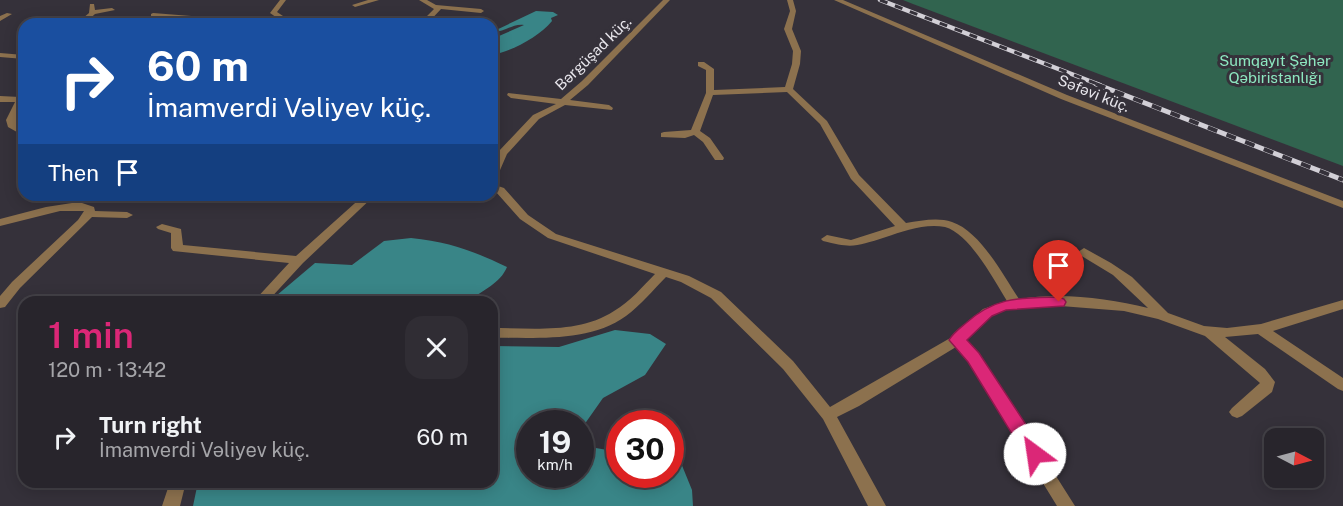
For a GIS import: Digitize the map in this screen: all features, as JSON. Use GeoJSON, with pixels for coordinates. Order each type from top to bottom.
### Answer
{"type":"FeatureCollection","features":[{"type":"Feature","properties":{"kind":"street"},"geometry":{"type":"LineString","coordinates":[[281,18],[273,13],[283,0]]}},
{"type":"Feature","properties":{"kind":"street"},"geometry":{"type":"LineString","coordinates":[[355,4],[376,0]]}},
{"type":"Feature","properties":{"kind":"street"},"geometry":{"type":"LineString","coordinates":[[422,0],[437,7],[481,10]]}},
{"type":"Feature","properties":{"kind":"street","name":"Bərgüşad küç."},"geometry":{"type":"LineString","coordinates":[[498,163],[502,153],[536,117],[563,102],[585,83],[668,0]]}},
{"type":"Feature","properties":{"kind":"street"},"geometry":{"type":"LineString","coordinates":[[789,89],[797,51],[788,29],[792,11],[790,0]]}},
{"type":"Feature","properties":{"kind":"street","name":"Səfəvi küç."},"geometry":{"type":"LineString","coordinates":[[837,0],[1064,97],[1343,205]]}},
{"type":"Feature","properties":{"kind":"street"},"geometry":{"type":"LineString","coordinates":[[430,18],[437,7]]}},
{"type":"Feature","properties":{"kind":"street"},"geometry":{"type":"LineString","coordinates":[[85,18],[93,8],[112,10]]}},
{"type":"Feature","properties":{"kind":"street"},"geometry":{"type":"LineString","coordinates":[[0,18],[9,14]]}},
{"type":"Feature","properties":{"kind":"street"},"geometry":{"type":"LineString","coordinates":[[153,15],[191,18]]}},
{"type":"Feature","properties":{"kind":"street"},"geometry":{"type":"LineString","coordinates":[[0,55],[18,56]]}},
{"type":"Feature","properties":{"kind":"street"},"geometry":{"type":"LineString","coordinates":[[695,132],[710,93],[710,69],[701,63]]}},
{"type":"Feature","properties":{"kind":"street"},"geometry":{"type":"LineString","coordinates":[[710,93],[789,89],[824,123],[855,177],[903,227]]}},
{"type":"Feature","properties":{"kind":"street"},"geometry":{"type":"LineString","coordinates":[[511,95],[609,108]]}},
{"type":"Feature","properties":{"kind":"street"},"geometry":{"type":"LineString","coordinates":[[0,99],[18,99]]}},
{"type":"Feature","properties":{"kind":"street"},"geometry":{"type":"LineString","coordinates":[[18,108],[11,120],[13,127],[18,130]]}},
{"type":"Feature","properties":{"kind":"street"},"geometry":{"type":"LineString","coordinates":[[664,135],[685,135],[695,132]]}},
{"type":"Feature","properties":{"kind":"street"},"geometry":{"type":"LineString","coordinates":[[695,132],[707,140],[719,158]]}},
{"type":"Feature","properties":{"kind":"street"},"geometry":{"type":"LineString","coordinates":[[498,189],[524,217],[552,236],[685,279],[716,295],[788,365],[828,415],[877,506]]}},
{"type":"Feature","properties":{"kind":"street"},"geometry":{"type":"LineString","coordinates":[[265,296],[299,260],[363,201]]}},
{"type":"Feature","properties":{"kind":"street"},"geometry":{"type":"LineString","coordinates":[[0,223],[69,206],[90,208],[89,214],[16,285],[0,304]]}},
{"type":"Feature","properties":{"kind":"street"},"geometry":{"type":"LineString","coordinates":[[89,214],[127,215]]}},
{"type":"Feature","properties":{"kind":"street"},"geometry":{"type":"LineString","coordinates":[[827,239],[852,244],[903,227],[943,224],[961,231],[973,243],[1015,303]]}},
{"type":"Feature","properties":{"kind":"street"},"geometry":{"type":"LineString","coordinates":[[162,227],[177,231],[177,248],[299,260]]}},
{"type":"Feature","properties":{"kind":"street"},"geometry":{"type":"LineString","coordinates":[[1084,252],[1129,279],[1143,291],[1163,316]]}},
{"type":"Feature","properties":{"kind":"street"},"geometry":{"type":"LineString","coordinates":[[498,333],[548,332],[585,327],[607,321],[621,313],[664,272]]}},
{"type":"Feature","properties":{"kind":"street"},"geometry":{"type":"LineString","coordinates":[[828,415],[854,402],[957,340],[986,313],[1015,303],[1098,304],[1163,316],[1209,332],[1262,330],[1343,304]]}},
{"type":"Feature","properties":{"kind":"street"},"geometry":{"type":"LineString","coordinates":[[1262,330],[1343,385]]}},
{"type":"Feature","properties":{"kind":"street"},"geometry":{"type":"LineString","coordinates":[[1209,332],[1268,382],[1267,388],[1238,412]]}},
{"type":"Feature","properties":{"kind":"street"},"geometry":{"type":"LineString","coordinates":[[957,340],[973,357],[1066,506]]}},
{"type":"Feature","properties":{"kind":"street"},"geometry":{"type":"LineString","coordinates":[[171,506],[176,488]]}},
{"type":"Feature","properties":{"kind":"green space","name":"Sumqayıt Şəhər Qəbiristanlığı"},"geometry":{"type":"Polygon","coordinates":[[[903,0],[1343,0],[1343,166],[913,4],[903,0]]]}},
{"type":"Feature","properties":{"kind":"water"},"geometry":{"type":"Polygon","coordinates":[[[536,11],[553,12],[558,15],[551,18],[552,21],[547,27],[533,38],[498,54],[498,36],[524,25],[516,25],[500,31],[498,29],[536,11]]]}},
{"type":"Feature","properties":{"kind":"water"},"geometry":{"type":"Polygon","coordinates":[[[411,238],[437,242],[461,248],[507,267],[496,282],[477,296],[276,296],[315,263],[352,265],[384,241],[411,238]]]}},
{"type":"Feature","properties":{"kind":"water"},"geometry":{"type":"Polygon","coordinates":[[[615,330],[650,334],[666,344],[645,375],[603,398],[594,411],[516,410],[516,488],[594,488],[594,448],[606,450],[606,488],[684,488],[684,470],[692,490],[693,506],[193,506],[197,488],[498,488],[498,346],[559,347],[615,330]]]}},
{"type":"Feature","properties":{"kind":"railway"},"geometry":{"type":"LineString","coordinates":[[880,0],[1100,85]]}},
{"type":"Feature","properties":{"kind":"railway"},"geometry":{"type":"LineString","coordinates":[[1096,84],[1343,180]]}},
{"type":"Feature","properties":{"kind":"route"},"geometry":{"type":"LineString","coordinates":[[1035,454],[973,357],[957,340],[986,313],[1001,306],[1015,303],[1059,302]]}}]}
